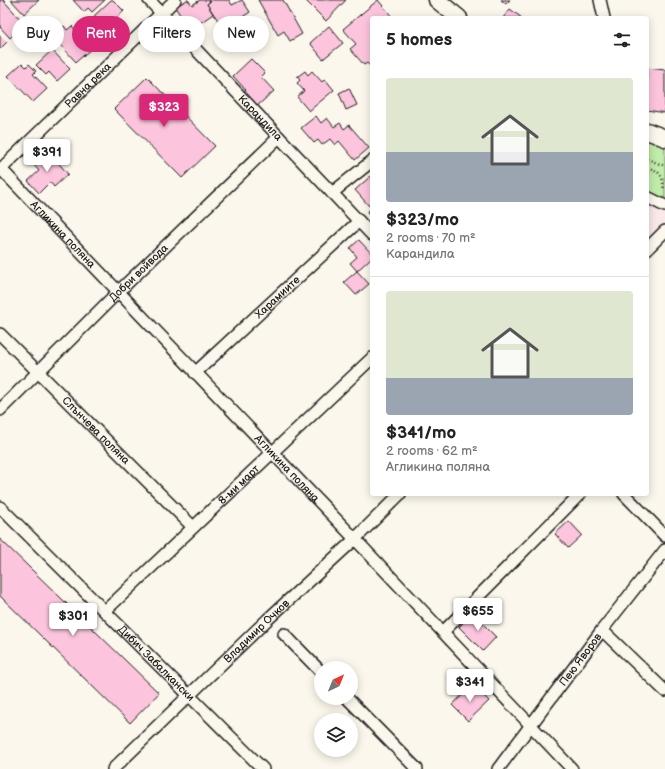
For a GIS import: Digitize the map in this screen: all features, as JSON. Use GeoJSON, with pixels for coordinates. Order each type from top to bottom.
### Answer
{"type":"FeatureCollection","features":[{"type":"Feature","properties":{"kind":"street","name":"Карандила"},"geometry":{"type":"LineString","coordinates":[[149,0],[370,233]]}},
{"type":"Feature","properties":{"kind":"street","name":"Равна река"},"geometry":{"type":"LineString","coordinates":[[1,170],[175,0]]}},
{"type":"Feature","properties":{"kind":"street"},"geometry":{"type":"LineString","coordinates":[[437,0],[457,16]]}},
{"type":"Feature","properties":{"kind":"street"},"geometry":{"type":"LineString","coordinates":[[600,0],[604,16]]}},
{"type":"Feature","properties":{"kind":"street"},"geometry":{"type":"LineString","coordinates":[[649,132],[665,138]]}},
{"type":"Feature","properties":{"kind":"street","name":"Добри войвода"},"geometry":{"type":"LineString","coordinates":[[0,410],[118,292],[279,137]]}},
{"type":"Feature","properties":{"kind":"street"},"geometry":{"type":"LineString","coordinates":[[332,193],[370,163]]}},
{"type":"Feature","properties":{"kind":"street","name":"Агликина поляна"},"geometry":{"type":"LineString","coordinates":[[1,170],[355,539],[572,769]]}},
{"type":"Feature","properties":{"kind":"street"},"geometry":{"type":"LineString","coordinates":[[651,199],[665,206]]}},
{"type":"Feature","properties":{"kind":"street","name":"Харамиите"},"geometry":{"type":"LineString","coordinates":[[195,373],[359,221]]}},
{"type":"Feature","properties":{"kind":"street"},"geometry":{"type":"LineString","coordinates":[[649,247],[665,231]]}},
{"type":"Feature","properties":{"kind":"street","name":"Слънчева поляна"},"geometry":{"type":"LineString","coordinates":[[0,334],[192,527]]}},
{"type":"Feature","properties":{"kind":"street","name":"8-ми март"},"geometry":{"type":"LineString","coordinates":[[105,611],[192,527],[273,454],[370,360]]}},
{"type":"Feature","properties":{"kind":"street","name":"Владимир Очков"},"geometry":{"type":"LineString","coordinates":[[113,769],[268,619],[355,539],[398,496]]}},
{"type":"Feature","properties":{"kind":"street"},"geometry":{"type":"LineString","coordinates":[[443,632],[578,496]]}},
{"type":"Feature","properties":{"kind":"street"},"geometry":{"type":"LineString","coordinates":[[626,496],[665,536]]}},
{"type":"Feature","properties":{"kind":"street","name":"Дибич Забалкански"},"geometry":{"type":"LineString","coordinates":[[0,506],[263,769]]}},
{"type":"Feature","properties":{"kind":"street","name":"Пею Яворов"},"geometry":{"type":"LineString","coordinates":[[498,769],[602,630],[665,550]]}},
{"type":"Feature","properties":{"kind":"street"},"geometry":{"type":"LineString","coordinates":[[602,630],[665,691]]}},
{"type":"Feature","properties":{"kind":"street"},"geometry":{"type":"LineString","coordinates":[[284,634],[314,665]]}},
{"type":"Feature","properties":{"kind":"street"},"geometry":{"type":"LineString","coordinates":[[354,705],[417,769]]}},
{"type":"Feature","properties":{"kind":"path"},"geometry":{"type":"LineString","coordinates":[[649,159],[665,166]]}},
{"type":"Feature","properties":{"kind":"path"},"geometry":{"type":"LineString","coordinates":[[656,170],[659,163]]}},
{"type":"Feature","properties":{"kind":"path"},"geometry":{"type":"LineString","coordinates":[[649,168],[656,170],[661,174],[664,185],[662,194],[651,199]]}},
{"type":"Feature","properties":{"kind":"shaded area"},"geometry":{"type":"Polygon","coordinates":[[[649,198],[665,206],[665,231],[649,247],[649,198]]]}},
{"type":"Feature","properties":{"kind":"green space"},"geometry":{"type":"Polygon","coordinates":[[[649,132],[665,138],[665,206],[649,198],[649,132]]]}},
{"type":"Feature","properties":{"kind":"building"},"geometry":{"type":"Polygon","coordinates":[[[0,0],[3,0],[18,16],[12,16],[12,36],[10,38],[0,27],[0,0]]]}},
{"type":"Feature","properties":{"kind":"building"},"geometry":{"type":"Polygon","coordinates":[[[11,0],[39,0],[24,14],[11,0]]]}},
{"type":"Feature","properties":{"kind":"building"},"geometry":{"type":"Polygon","coordinates":[[[73,0],[105,0],[92,12],[88,8],[84,12],[73,0]]]}},
{"type":"Feature","properties":{"kind":"building"},"geometry":{"type":"Polygon","coordinates":[[[111,0],[113,0],[124,11],[118,16],[94,16],[111,0]]]}},
{"type":"Feature","properties":{"kind":"building"},"geometry":{"type":"Polygon","coordinates":[[[187,0],[192,5],[200,0],[209,0],[210,1],[207,4],[213,14],[205,20],[205,16],[181,16],[175,7],[187,0]]]}},
{"type":"Feature","properties":{"kind":"building"},"geometry":{"type":"Polygon","coordinates":[[[212,0],[229,0],[232,5],[242,0],[250,12],[244,16],[215,16],[207,4],[212,0]]]}},
{"type":"Feature","properties":{"kind":"building"},"geometry":{"type":"Polygon","coordinates":[[[258,0],[283,0],[302,34],[290,41],[284,31],[278,35],[269,19],[269,16],[267,16],[258,0]]]}},
{"type":"Feature","properties":{"kind":"building"},"geometry":{"type":"Polygon","coordinates":[[[305,0],[346,0],[326,21],[305,0]]]}},
{"type":"Feature","properties":{"kind":"building"},"geometry":{"type":"Polygon","coordinates":[[[378,0],[391,16],[370,16],[370,66],[367,63],[364,65],[350,49],[356,44],[343,29],[378,0]]]}},
{"type":"Feature","properties":{"kind":"building"},"geometry":{"type":"Polygon","coordinates":[[[501,0],[510,0],[506,4],[501,0]]]}},
{"type":"Feature","properties":{"kind":"building"},"geometry":{"type":"Polygon","coordinates":[[[510,9],[519,16],[505,16],[510,9]]]}},
{"type":"Feature","properties":{"kind":"building"},"geometry":{"type":"Polygon","coordinates":[[[64,26],[67,30],[72,26],[72,52],[87,52],[76,62],[64,49],[64,26]]]}},
{"type":"Feature","properties":{"kind":"building"},"geometry":{"type":"Polygon","coordinates":[[[329,26],[343,43],[323,59],[310,43],[329,26]]]}},
{"type":"Feature","properties":{"kind":"building"},"geometry":{"type":"Polygon","coordinates":[[[0,35],[7,42],[0,49],[0,35]]]}},
{"type":"Feature","properties":{"kind":"building"},"geometry":{"type":"Polygon","coordinates":[[[50,52],[54,52],[70,69],[57,81],[49,72],[46,75],[36,65],[50,52]]]}},
{"type":"Feature","properties":{"kind":"building"},"geometry":{"type":"Polygon","coordinates":[[[251,59],[265,73],[261,77],[274,91],[256,107],[242,93],[246,90],[233,76],[251,59]]]}},
{"type":"Feature","properties":{"kind":"building"},"geometry":{"type":"Polygon","coordinates":[[[22,63],[26,67],[29,64],[36,71],[33,74],[47,89],[33,102],[8,76],[22,63]]]}},
{"type":"Feature","properties":{"kind":"building"},"geometry":{"type":"Polygon","coordinates":[[[649,68],[665,70],[665,113],[649,110],[649,68]]]}},
{"type":"Feature","properties":{"kind":"building"},"geometry":{"type":"Polygon","coordinates":[[[305,71],[308,75],[312,71],[322,82],[325,79],[334,90],[309,111],[297,97],[304,91],[297,83],[300,80],[297,77],[305,71]]]}},
{"type":"Feature","properties":{"kind":"building"},"geometry":{"type":"Polygon","coordinates":[[[147,77],[215,146],[182,178],[114,109],[147,77]]]}},
{"type":"Feature","properties":{"kind":"building"},"geometry":{"type":"Polygon","coordinates":[[[349,88],[357,105],[346,110],[339,93],[349,88]]]}},
{"type":"Feature","properties":{"kind":"building"},"geometry":{"type":"Polygon","coordinates":[[[316,116],[321,123],[327,118],[334,127],[340,123],[344,129],[349,125],[369,148],[355,160],[339,141],[335,145],[330,139],[322,145],[318,140],[314,143],[301,128],[316,116]]]}},
{"type":"Feature","properties":{"kind":"building"},"geometry":{"type":"Polygon","coordinates":[[[48,151],[68,174],[54,187],[50,182],[39,193],[28,181],[39,171],[33,164],[48,151]]]}},
{"type":"Feature","properties":{"kind":"building"},"geometry":{"type":"Polygon","coordinates":[[[370,177],[369,206],[355,190],[370,177]]]}},
{"type":"Feature","properties":{"kind":"building"},"geometry":{"type":"Polygon","coordinates":[[[359,240],[370,252],[370,259],[357,271],[350,263],[357,257],[350,248],[359,240]]]}},
{"type":"Feature","properties":{"kind":"building"},"geometry":{"type":"Polygon","coordinates":[[[357,271],[369,284],[356,295],[344,282],[357,271]]]}},
{"type":"Feature","properties":{"kind":"building"},"geometry":{"type":"Polygon","coordinates":[[[569,521],[582,535],[568,548],[555,534],[569,521]]]}},
{"type":"Feature","properties":{"kind":"building"},"geometry":{"type":"Polygon","coordinates":[[[0,539],[159,693],[130,723],[0,596],[0,539]]]}},
{"type":"Feature","properties":{"kind":"building"},"geometry":{"type":"Polygon","coordinates":[[[472,613],[496,637],[483,651],[459,627],[472,613]]]}},
{"type":"Feature","properties":{"kind":"building"},"geometry":{"type":"Polygon","coordinates":[[[473,685],[489,701],[468,721],[452,705],[473,685]]]}}]}
